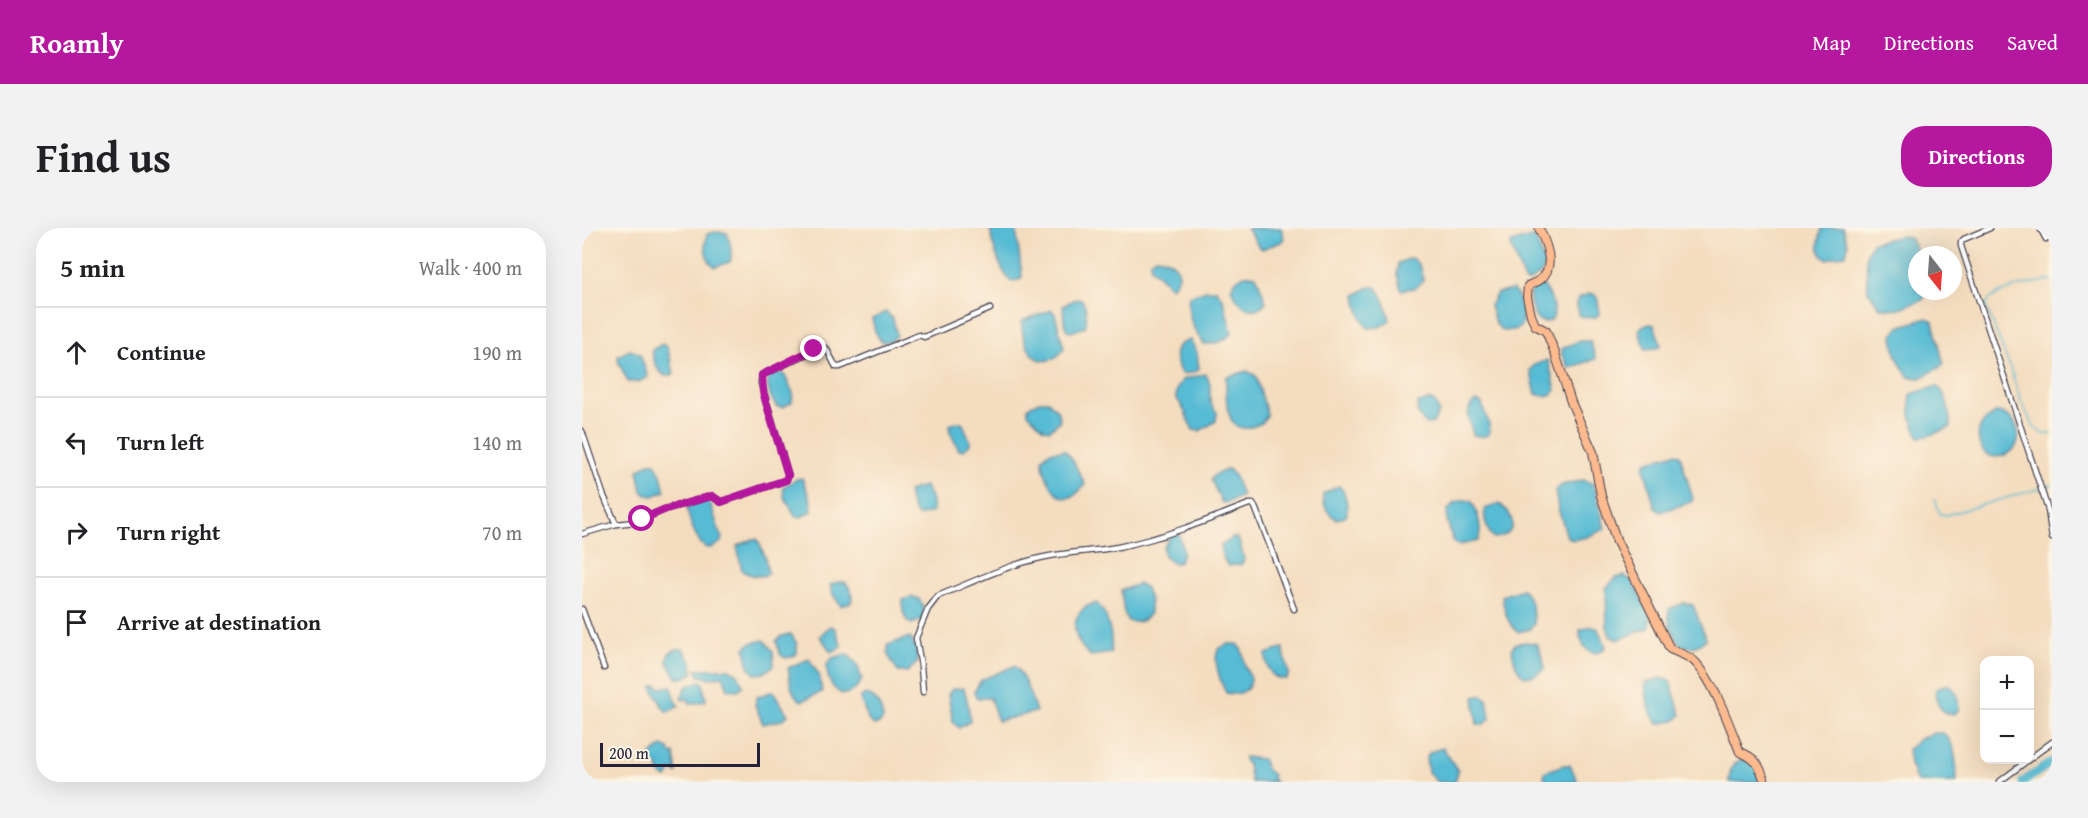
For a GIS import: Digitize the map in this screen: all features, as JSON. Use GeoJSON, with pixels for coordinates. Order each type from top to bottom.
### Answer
{"type":"FeatureCollection","features":[{"type":"Feature","properties":{"kind":"main road"},"geometry":{"type":"LineString","coordinates":[[1539,228],[1546,242],[1549,259],[1547,270],[1541,279],[1528,286],[1527,297],[1531,315],[1535,325],[1546,331],[1571,402],[1593,453],[1601,496],[1617,542],[1670,649],[1694,660],[1699,666],[1716,695],[1740,752],[1752,756],[1759,764],[1765,782]]}},
{"type":"Feature","properties":{"kind":"street"},"geometry":{"type":"LineString","coordinates":[[1990,228],[1964,239],[1961,246],[2048,510],[2052,538]]}},
{"type":"Feature","properties":{"kind":"street"},"geometry":{"type":"LineString","coordinates":[[2040,228],[2043,237],[2052,238]]}},
{"type":"Feature","properties":{"kind":"street"},"geometry":{"type":"LineString","coordinates":[[582,534],[616,524],[636,522],[666,509],[712,496],[721,502],[786,480],[788,475],[763,392],[762,375],[819,348],[826,348],[836,367],[840,367],[919,335],[924,337],[942,331],[990,309]]}},
{"type":"Feature","properties":{"kind":"street"},"geometry":{"type":"LineString","coordinates":[[582,431],[603,494],[616,524]]}},
{"type":"Feature","properties":{"kind":"street"},"geometry":{"type":"LineString","coordinates":[[923,692],[916,638],[928,609],[938,596],[1036,558],[1117,547],[1154,538],[1211,520],[1249,504],[1255,507],[1294,609]]}},
{"type":"Feature","properties":{"kind":"street"},"geometry":{"type":"LineString","coordinates":[[582,609],[604,668]]}},
{"type":"Feature","properties":{"kind":"street"},"geometry":{"type":"LineString","coordinates":[[1999,782],[2052,742]]}},
{"type":"Feature","properties":{"kind":"water"},"geometry":{"type":"Polygon","coordinates":[[[990,228],[1016,228],[1022,277],[1019,280],[1010,281],[999,263],[990,228]]]}},
{"type":"Feature","properties":{"kind":"water"},"geometry":{"type":"Polygon","coordinates":[[[1247,228],[1281,228],[1284,238],[1281,242],[1262,249],[1247,228]]]}},
{"type":"Feature","properties":{"kind":"water"},"geometry":{"type":"Polygon","coordinates":[[[1822,228],[1843,228],[1848,245],[1846,254],[1828,259],[1821,253],[1819,246],[1822,228]]]}},
{"type":"Feature","properties":{"kind":"water"},"geometry":{"type":"Polygon","coordinates":[[[727,233],[731,255],[730,262],[715,267],[711,264],[705,248],[707,234],[727,233]]]}},
{"type":"Feature","properties":{"kind":"water"},"geometry":{"type":"Polygon","coordinates":[[[1901,236],[1910,238],[1914,246],[1908,246],[1908,300],[1923,300],[1897,309],[1881,308],[1868,291],[1866,255],[1872,243],[1901,236]]]}},
{"type":"Feature","properties":{"kind":"water"},"geometry":{"type":"Polygon","coordinates":[[[1535,237],[1545,265],[1541,274],[1528,282],[1524,281],[1511,243],[1535,237]]]}},
{"type":"Feature","properties":{"kind":"water"},"geometry":{"type":"Polygon","coordinates":[[[1156,257],[1163,258],[1177,268],[1178,277],[1171,287],[1151,268],[1150,261],[1156,257]]]}},
{"type":"Feature","properties":{"kind":"water"},"geometry":{"type":"Polygon","coordinates":[[[1411,258],[1420,268],[1423,281],[1415,288],[1401,290],[1397,275],[1398,263],[1411,258]]]}},
{"type":"Feature","properties":{"kind":"water"},"geometry":{"type":"Polygon","coordinates":[[[1244,275],[1256,275],[1266,302],[1261,307],[1246,308],[1231,289],[1234,282],[1244,275]]]}},
{"type":"Feature","properties":{"kind":"water"},"geometry":{"type":"Polygon","coordinates":[[[1543,285],[1554,310],[1551,320],[1545,322],[1537,320],[1530,300],[1533,287],[1543,285]]]}},
{"type":"Feature","properties":{"kind":"water"},"geometry":{"type":"Polygon","coordinates":[[[1369,287],[1376,287],[1379,291],[1389,316],[1390,320],[1380,327],[1368,328],[1358,308],[1356,295],[1369,287]]]}},
{"type":"Feature","properties":{"kind":"water"},"geometry":{"type":"Polygon","coordinates":[[[1206,290],[1216,290],[1223,299],[1232,333],[1226,339],[1212,344],[1204,344],[1197,333],[1191,322],[1188,303],[1189,296],[1206,290]]]}},
{"type":"Feature","properties":{"kind":"water"},"geometry":{"type":"Polygon","coordinates":[[[1513,290],[1522,307],[1521,326],[1514,330],[1502,331],[1495,323],[1490,306],[1497,293],[1513,290]]]}},
{"type":"Feature","properties":{"kind":"water"},"geometry":{"type":"Polygon","coordinates":[[[1592,293],[1597,297],[1600,313],[1596,317],[1580,316],[1576,304],[1578,298],[1592,293]]]}},
{"type":"Feature","properties":{"kind":"water"},"geometry":{"type":"Polygon","coordinates":[[[1081,299],[1086,312],[1085,327],[1071,332],[1067,331],[1063,306],[1073,300],[1081,299]]]}},
{"type":"Feature","properties":{"kind":"water"},"geometry":{"type":"Polygon","coordinates":[[[1052,310],[1064,348],[1056,357],[1042,360],[1032,354],[1028,348],[1023,334],[1022,321],[1052,310]]]}},
{"type":"Feature","properties":{"kind":"water"},"geometry":{"type":"Polygon","coordinates":[[[886,312],[893,319],[897,336],[890,341],[881,342],[872,319],[886,312]]]}},
{"type":"Feature","properties":{"kind":"water"},"geometry":{"type":"Polygon","coordinates":[[[1927,318],[1933,322],[1944,365],[1921,378],[1909,377],[1897,357],[1893,334],[1899,327],[1927,318]]]}},
{"type":"Feature","properties":{"kind":"water"},"geometry":{"type":"Polygon","coordinates":[[[1654,325],[1661,345],[1657,348],[1645,349],[1639,331],[1641,327],[1654,325]]]}},
{"type":"Feature","properties":{"kind":"water"},"geometry":{"type":"Polygon","coordinates":[[[1190,340],[1197,352],[1199,369],[1192,373],[1181,374],[1175,353],[1179,346],[1190,340]]]}},
{"type":"Feature","properties":{"kind":"water"},"geometry":{"type":"Polygon","coordinates":[[[1580,341],[1590,341],[1596,359],[1569,368],[1562,355],[1562,348],[1580,341]]]}},
{"type":"Feature","properties":{"kind":"water"},"geometry":{"type":"Polygon","coordinates":[[[662,344],[667,346],[674,373],[672,375],[662,374],[654,361],[652,350],[662,344]]]}},
{"type":"Feature","properties":{"kind":"water"},"geometry":{"type":"Polygon","coordinates":[[[630,350],[640,354],[648,377],[638,382],[628,382],[618,361],[618,356],[630,350]]]}},
{"type":"Feature","properties":{"kind":"water"},"geometry":{"type":"Polygon","coordinates":[[[1548,360],[1556,390],[1550,395],[1542,396],[1536,394],[1530,370],[1534,365],[1548,360]]]}},
{"type":"Feature","properties":{"kind":"water"},"geometry":{"type":"Polygon","coordinates":[[[1247,371],[1256,376],[1267,415],[1262,423],[1245,428],[1237,426],[1229,415],[1226,377],[1247,371]]]}},
{"type":"Feature","properties":{"kind":"water"},"geometry":{"type":"Polygon","coordinates":[[[776,373],[784,374],[793,393],[792,402],[782,408],[776,406],[768,388],[769,376],[776,373]]]}},
{"type":"Feature","properties":{"kind":"water"},"geometry":{"type":"Polygon","coordinates":[[[1205,374],[1210,384],[1210,402],[1217,412],[1216,421],[1200,431],[1193,430],[1184,409],[1176,398],[1177,389],[1182,380],[1205,374]]]}},
{"type":"Feature","properties":{"kind":"water"},"geometry":{"type":"Polygon","coordinates":[[[1937,386],[1946,399],[1951,427],[1919,437],[1911,416],[1911,394],[1937,386]]]}},
{"type":"Feature","properties":{"kind":"water"},"geometry":{"type":"Polygon","coordinates":[[[1432,400],[1439,413],[1433,423],[1425,424],[1417,412],[1418,403],[1432,400]]]}},
{"type":"Feature","properties":{"kind":"water"},"geometry":{"type":"Polygon","coordinates":[[[1039,401],[1048,401],[1057,410],[1060,420],[1050,430],[1044,429],[1028,413],[1028,407],[1039,401]]]}},
{"type":"Feature","properties":{"kind":"water"},"geometry":{"type":"Polygon","coordinates":[[[1476,401],[1482,403],[1490,426],[1490,432],[1487,435],[1473,435],[1468,416],[1470,406],[1476,401]]]}},
{"type":"Feature","properties":{"kind":"water"},"geometry":{"type":"Polygon","coordinates":[[[1998,412],[2013,420],[2019,435],[2013,450],[1999,457],[1985,453],[1978,436],[1984,422],[1998,412]]]}},
{"type":"Feature","properties":{"kind":"water"},"geometry":{"type":"Polygon","coordinates":[[[959,422],[963,424],[971,443],[964,450],[959,450],[950,432],[949,425],[959,422]]]}},
{"type":"Feature","properties":{"kind":"water"},"geometry":{"type":"Polygon","coordinates":[[[1064,450],[1071,457],[1085,484],[1075,495],[1068,498],[1056,493],[1052,487],[1045,473],[1042,459],[1049,452],[1064,450]]]}},
{"type":"Feature","properties":{"kind":"water"},"geometry":{"type":"Polygon","coordinates":[[[1675,453],[1680,455],[1693,499],[1691,502],[1660,512],[1655,508],[1644,467],[1646,462],[1675,453]]]}},
{"type":"Feature","properties":{"kind":"water"},"geometry":{"type":"Polygon","coordinates":[[[649,463],[655,463],[661,474],[665,491],[653,496],[646,495],[642,491],[638,470],[649,463]]]}},
{"type":"Feature","properties":{"kind":"water"},"geometry":{"type":"Polygon","coordinates":[[[1229,469],[1235,477],[1242,496],[1222,503],[1211,480],[1214,475],[1229,469]]]}},
{"type":"Feature","properties":{"kind":"water"},"geometry":{"type":"Polygon","coordinates":[[[802,478],[811,501],[812,511],[796,517],[784,496],[783,487],[802,478]]]}},
{"type":"Feature","properties":{"kind":"water"},"geometry":{"type":"Polygon","coordinates":[[[1583,480],[1592,483],[1596,491],[1605,529],[1573,540],[1567,537],[1555,490],[1562,485],[1583,480]]]}},
{"type":"Feature","properties":{"kind":"water"},"geometry":{"type":"Polygon","coordinates":[[[925,486],[931,497],[933,512],[918,516],[912,508],[908,491],[925,486]]]}},
{"type":"Feature","properties":{"kind":"water"},"geometry":{"type":"Polygon","coordinates":[[[1339,486],[1347,503],[1347,514],[1337,519],[1326,508],[1323,494],[1339,486]]]}},
{"type":"Feature","properties":{"kind":"water"},"geometry":{"type":"Polygon","coordinates":[[[709,500],[722,539],[713,547],[707,548],[700,542],[691,525],[687,508],[709,500]]]}},
{"type":"Feature","properties":{"kind":"water"},"geometry":{"type":"Polygon","coordinates":[[[1464,500],[1471,501],[1474,505],[1480,532],[1478,541],[1459,545],[1453,542],[1447,520],[1448,510],[1454,503],[1464,500]]]}},
{"type":"Feature","properties":{"kind":"water"},"geometry":{"type":"Polygon","coordinates":[[[1499,504],[1506,509],[1512,525],[1506,534],[1494,538],[1486,525],[1485,509],[1499,504]]]}},
{"type":"Feature","properties":{"kind":"water"},"geometry":{"type":"Polygon","coordinates":[[[1179,534],[1183,549],[1182,556],[1178,563],[1171,562],[1164,556],[1163,548],[1171,535],[1179,534]]]}},
{"type":"Feature","properties":{"kind":"water"},"geometry":{"type":"Polygon","coordinates":[[[1232,538],[1238,538],[1244,559],[1242,564],[1228,566],[1222,556],[1221,546],[1232,538]]]}},
{"type":"Feature","properties":{"kind":"water"},"geometry":{"type":"Polygon","coordinates":[[[757,539],[767,565],[768,574],[762,576],[742,571],[737,546],[757,539]]]}},
{"type":"Feature","properties":{"kind":"water"},"geometry":{"type":"Polygon","coordinates":[[[1624,576],[1632,580],[1650,615],[1649,628],[1617,640],[1610,636],[1607,626],[1606,588],[1616,578],[1624,576]]]}},
{"type":"Feature","properties":{"kind":"water"},"geometry":{"type":"Polygon","coordinates":[[[845,582],[849,587],[852,594],[851,603],[841,606],[833,595],[830,585],[845,582]]]}},
{"type":"Feature","properties":{"kind":"water"},"geometry":{"type":"Polygon","coordinates":[[[1139,584],[1146,588],[1150,600],[1150,613],[1140,621],[1131,622],[1124,613],[1121,590],[1139,584]]]}},
{"type":"Feature","properties":{"kind":"water"},"geometry":{"type":"Polygon","coordinates":[[[1522,589],[1530,600],[1534,624],[1530,629],[1518,632],[1509,621],[1502,596],[1522,589]]]}},
{"type":"Feature","properties":{"kind":"water"},"geometry":{"type":"Polygon","coordinates":[[[912,597],[919,599],[924,611],[923,619],[912,624],[907,621],[903,612],[903,600],[912,597]]]}},
{"type":"Feature","properties":{"kind":"water"},"geometry":{"type":"Polygon","coordinates":[[[1096,603],[1104,612],[1109,625],[1111,653],[1091,656],[1079,642],[1075,626],[1080,612],[1096,603]]]}},
{"type":"Feature","properties":{"kind":"water"},"geometry":{"type":"Polygon","coordinates":[[[1684,603],[1693,605],[1706,639],[1695,646],[1681,646],[1670,624],[1669,609],[1684,603]]]}},
{"type":"Feature","properties":{"kind":"water"},"geometry":{"type":"Polygon","coordinates":[[[830,626],[835,628],[842,647],[831,652],[820,636],[830,626]]]}},
{"type":"Feature","properties":{"kind":"water"},"geometry":{"type":"Polygon","coordinates":[[[1592,626],[1598,629],[1606,647],[1596,653],[1587,650],[1580,636],[1580,630],[1592,626]]]}},
{"type":"Feature","properties":{"kind":"water"},"geometry":{"type":"Polygon","coordinates":[[[791,634],[797,644],[797,653],[785,658],[780,654],[776,641],[782,636],[791,634]]]}},
{"type":"Feature","properties":{"kind":"water"},"geometry":{"type":"Polygon","coordinates":[[[910,637],[916,648],[918,662],[907,672],[898,672],[888,655],[888,645],[910,637]]]}},
{"type":"Feature","properties":{"kind":"water"},"geometry":{"type":"Polygon","coordinates":[[[764,640],[773,651],[774,665],[764,673],[755,674],[749,668],[745,648],[751,643],[764,640]]]}},
{"type":"Feature","properties":{"kind":"water"},"geometry":{"type":"Polygon","coordinates":[[[1525,642],[1537,644],[1545,668],[1531,676],[1525,676],[1518,669],[1512,649],[1515,644],[1525,642]]]}},
{"type":"Feature","properties":{"kind":"water"},"geometry":{"type":"Polygon","coordinates":[[[1228,644],[1240,646],[1250,677],[1246,690],[1234,694],[1226,693],[1216,659],[1218,649],[1228,644]]]}},
{"type":"Feature","properties":{"kind":"water"},"geometry":{"type":"Polygon","coordinates":[[[1283,648],[1289,674],[1286,679],[1281,679],[1270,672],[1266,659],[1266,654],[1283,648]]]}},
{"type":"Feature","properties":{"kind":"water"},"geometry":{"type":"Polygon","coordinates":[[[683,649],[692,662],[693,673],[684,678],[677,678],[667,661],[669,653],[683,649]]]}},
{"type":"Feature","properties":{"kind":"water"},"geometry":{"type":"Polygon","coordinates":[[[847,654],[857,664],[862,680],[854,690],[842,694],[832,686],[826,666],[832,658],[847,654]]]}},
{"type":"Feature","properties":{"kind":"water"},"geometry":{"type":"Polygon","coordinates":[[[809,659],[819,675],[822,692],[802,701],[793,691],[788,668],[809,659]]]}},
{"type":"Feature","properties":{"kind":"water"},"geometry":{"type":"Polygon","coordinates":[[[1014,666],[1024,680],[1036,712],[998,721],[990,698],[977,698],[974,692],[981,680],[1014,666]]]}},
{"type":"Feature","properties":{"kind":"water"},"geometry":{"type":"Polygon","coordinates":[[[696,669],[729,669],[738,674],[743,686],[738,690],[728,689],[723,676],[711,678],[699,676],[696,669]]]}},
{"type":"Feature","properties":{"kind":"water"},"geometry":{"type":"Polygon","coordinates":[[[1661,678],[1670,681],[1681,715],[1676,720],[1658,724],[1650,710],[1645,683],[1661,678]]]}},
{"type":"Feature","properties":{"kind":"water"},"geometry":{"type":"Polygon","coordinates":[[[700,681],[703,683],[706,701],[690,704],[687,698],[683,700],[681,698],[686,687],[700,681]]]}},
{"type":"Feature","properties":{"kind":"water"},"geometry":{"type":"Polygon","coordinates":[[[657,685],[660,688],[671,686],[679,706],[667,712],[652,687],[657,685]]]}},
{"type":"Feature","properties":{"kind":"water"},"geometry":{"type":"Polygon","coordinates":[[[1950,685],[1957,694],[1959,709],[1955,713],[1946,713],[1936,700],[1936,689],[1950,685]]]}},
{"type":"Feature","properties":{"kind":"water"},"geometry":{"type":"Polygon","coordinates":[[[963,688],[970,721],[959,728],[953,722],[948,695],[952,689],[963,688]]]}},
{"type":"Feature","properties":{"kind":"water"},"geometry":{"type":"Polygon","coordinates":[[[773,691],[788,715],[782,720],[763,724],[755,705],[757,697],[773,691]]]}},
{"type":"Feature","properties":{"kind":"water"},"geometry":{"type":"Polygon","coordinates":[[[865,694],[873,697],[880,707],[883,719],[879,724],[874,725],[869,721],[860,698],[865,694]]]}},
{"type":"Feature","properties":{"kind":"water"},"geometry":{"type":"Polygon","coordinates":[[[1482,695],[1487,699],[1490,719],[1482,725],[1477,724],[1474,697],[1482,695]]]}},
{"type":"Feature","properties":{"kind":"water"},"geometry":{"type":"Polygon","coordinates":[[[1934,733],[1943,733],[1951,743],[1955,755],[1957,782],[1917,782],[1910,764],[1908,749],[1921,738],[1934,733]]]}},
{"type":"Feature","properties":{"kind":"water"},"geometry":{"type":"Polygon","coordinates":[[[662,746],[669,749],[671,754],[674,753],[677,774],[671,771],[667,778],[661,775],[657,765],[649,760],[650,756],[662,746]]]}},
{"type":"Feature","properties":{"kind":"water"},"geometry":{"type":"Polygon","coordinates":[[[1443,748],[1458,771],[1455,782],[1437,782],[1428,772],[1426,758],[1430,752],[1443,748]]]}},
{"type":"Feature","properties":{"kind":"water"},"geometry":{"type":"Polygon","coordinates":[[[1244,757],[1263,759],[1266,769],[1273,775],[1272,779],[1275,782],[1251,782],[1244,757]]]}},
{"type":"Feature","properties":{"kind":"water"},"geometry":{"type":"Polygon","coordinates":[[[1746,758],[1754,762],[1759,782],[1729,782],[1733,766],[1746,758]]]}},
{"type":"Feature","properties":{"kind":"water"},"geometry":{"type":"Polygon","coordinates":[[[1570,765],[1578,782],[1546,782],[1544,775],[1546,771],[1570,765]]]}},
{"type":"Feature","properties":{"kind":"waterway"},"geometry":{"type":"LineString","coordinates":[[2052,280],[2027,284],[2000,293],[1987,302],[1986,306],[2021,402],[2034,427],[2043,434],[2052,434]]}},
{"type":"Feature","properties":{"kind":"waterway"},"geometry":{"type":"LineString","coordinates":[[1935,499],[1940,514],[1946,515],[2052,485]]}},
{"type":"Feature","properties":{"kind":"waterway"},"geometry":{"type":"LineString","coordinates":[[2023,782],[2052,762]]}},
{"type":"Feature","properties":{"kind":"route"},"geometry":{"type":"LineString","coordinates":[[642,519],[666,509],[712,496],[721,502],[786,480],[788,475],[767,408],[761,383],[762,375],[814,349]]}}]}
